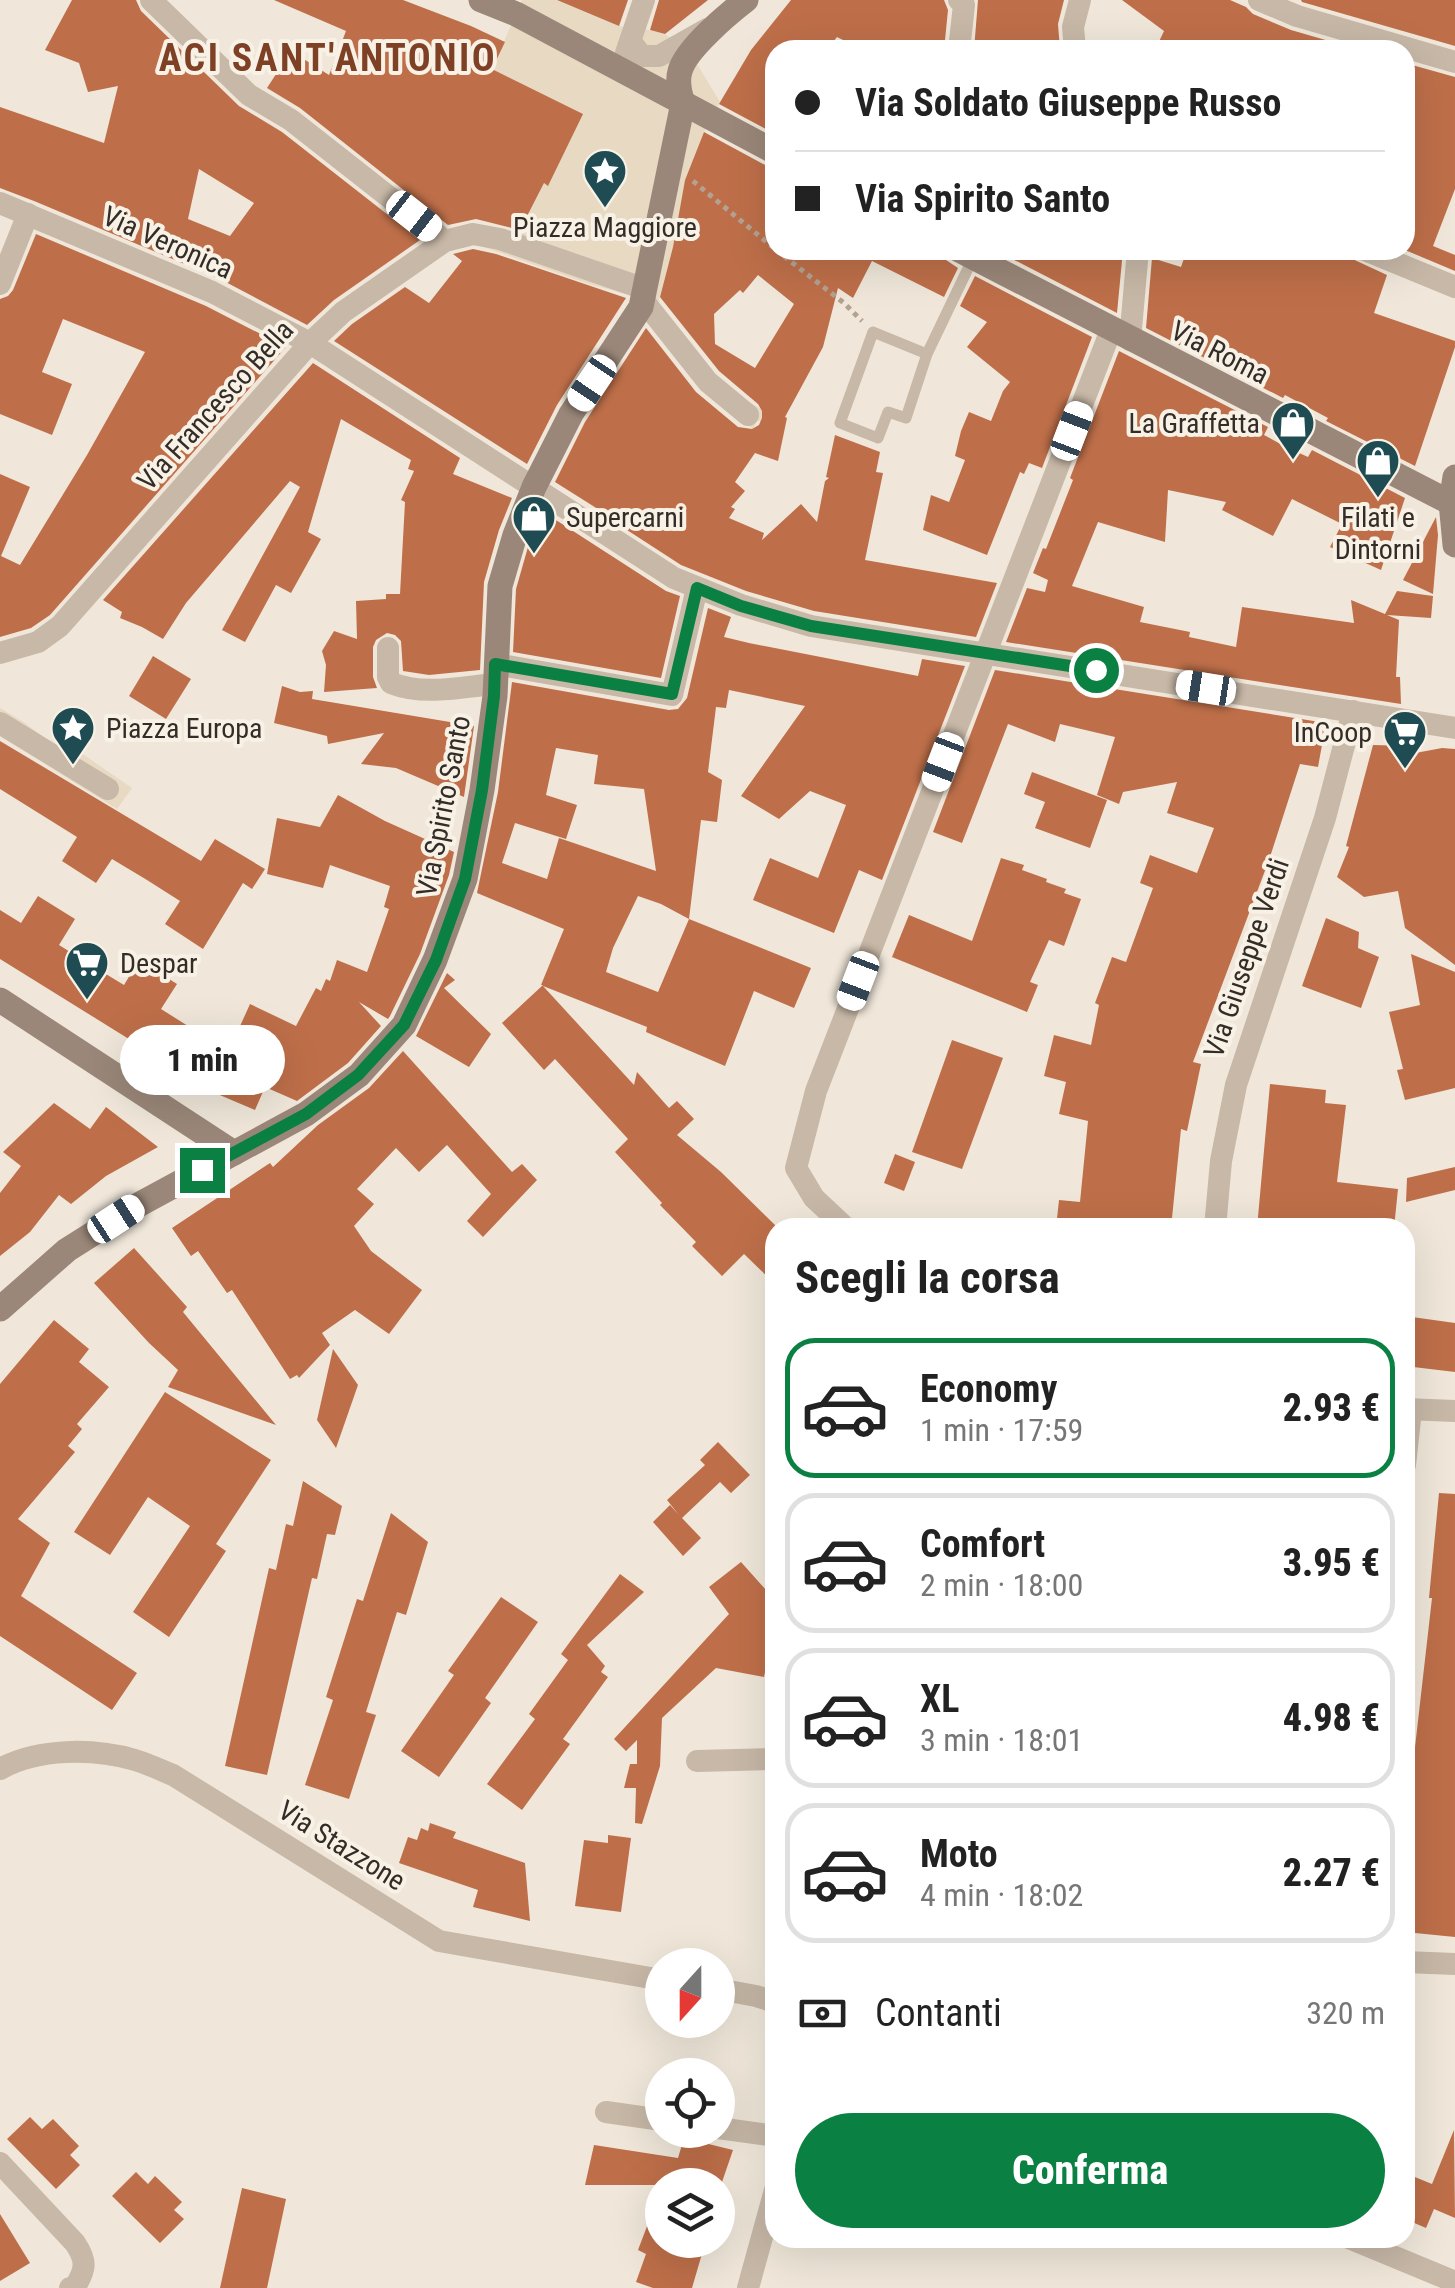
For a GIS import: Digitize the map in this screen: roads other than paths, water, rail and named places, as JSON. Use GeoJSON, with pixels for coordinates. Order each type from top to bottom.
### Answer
{"type":"FeatureCollection","features":[{"type":"Feature","properties":{"kind":"street"},"geometry":{"type":"LineString","coordinates":[[152,0],[248,95],[290,120],[445,240],[473,234],[500,240],[643,298],[708,382],[748,414]]}},
{"type":"Feature","properties":{"kind":"street"},"geometry":{"type":"LineString","coordinates":[[482,0],[516,14],[765,147]]}},
{"type":"Feature","properties":{"kind":"street"},"geometry":{"type":"LineString","coordinates":[[618,68],[644,0]]}},
{"type":"Feature","properties":{"kind":"street"},"geometry":{"type":"LineString","coordinates":[[634,34],[642,56],[659,56],[718,22],[746,0]]}},
{"type":"Feature","properties":{"kind":"street"},"geometry":{"type":"LineString","coordinates":[[959,0],[964,4],[960,40]]}},
{"type":"Feature","properties":{"kind":"street"},"geometry":{"type":"LineString","coordinates":[[1074,40],[1073,27],[1080,0]]}},
{"type":"Feature","properties":{"kind":"street"},"geometry":{"type":"LineString","coordinates":[[1260,0],[1297,16],[1379,40]]}},
{"type":"Feature","properties":{"kind":"street"},"geometry":{"type":"LineString","coordinates":[[643,298],[683,103],[678,88],[680,68],[718,22]]}},
{"type":"Feature","properties":{"kind":"street"},"geometry":{"type":"LineString","coordinates":[[1415,50],[1455,62]]}},
{"type":"Feature","properties":{"kind":"street","name":"Via Veronica"},"geometry":{"type":"LineString","coordinates":[[0,203],[212,292],[310,343],[674,578],[741,606],[811,626],[1455,728]]}},
{"type":"Feature","properties":{"kind":"street"},"geometry":{"type":"LineString","coordinates":[[0,284],[28,214]]}},
{"type":"Feature","properties":{"kind":"street","name":"Via Francesco Bella"},"geometry":{"type":"LineString","coordinates":[[0,654],[38,642],[60,626],[310,343],[343,312],[445,240]]}},
{"type":"Feature","properties":{"kind":"street","name":"Via Roma"},"geometry":{"type":"LineString","coordinates":[[977,260],[1453,504]]}},
{"type":"Feature","properties":{"kind":"street"},"geometry":{"type":"LineString","coordinates":[[835,1218],[814,1198],[796,1168],[816,1090],[986,653],[1121,335],[1136,260]]}},
{"type":"Feature","properties":{"kind":"street"},"geometry":{"type":"LineString","coordinates":[[1389,260],[1455,287]]}},
{"type":"Feature","properties":{"kind":"street","name":"Via Spirito Santo"},"geometry":{"type":"LineString","coordinates":[[0,1309],[68,1250],[140,1204],[306,1114],[358,1075],[404,1025],[436,960],[465,879],[482,790],[500,586],[516,535],[534,487],[571,414],[643,298]]}},
{"type":"Feature","properties":{"kind":"street"},"geometry":{"type":"LineString","coordinates":[[1455,476],[1455,545]]}},
{"type":"Feature","properties":{"kind":"street"},"geometry":{"type":"LineString","coordinates":[[388,648],[390,682],[417,690],[495,674],[672,694],[697,588]]}},
{"type":"Feature","properties":{"kind":"street","name":"Via Giuseppe Verdi"},"geometry":{"type":"LineString","coordinates":[[1216,1218],[1221,1161],[1236,1085],[1325,818],[1353,712]]}},
{"type":"Feature","properties":{"kind":"street"},"geometry":{"type":"LineString","coordinates":[[0,723],[108,789]]}},
{"type":"Feature","properties":{"kind":"street"},"geometry":{"type":"LineString","coordinates":[[0,1000],[234,1153]]}},
{"type":"Feature","properties":{"kind":"street"},"geometry":{"type":"LineString","coordinates":[[1415,1410],[1455,1412]]}},
{"type":"Feature","properties":{"kind":"street","name":"Via Stazzone"},"geometry":{"type":"LineString","coordinates":[[0,1769],[50,1753],[90,1752],[133,1759],[173,1775],[439,1941],[645,1977]]}},
{"type":"Feature","properties":{"kind":"street"},"geometry":{"type":"LineString","coordinates":[[697,1760],[765,1759]]}},
{"type":"Feature","properties":{"kind":"street"},"geometry":{"type":"LineString","coordinates":[[1415,1962],[1455,1964]]}},
{"type":"Feature","properties":{"kind":"street"},"geometry":{"type":"LineString","coordinates":[[735,1992],[765,1999]]}},
{"type":"Feature","properties":{"kind":"street"},"geometry":{"type":"LineString","coordinates":[[606,2112],[645,2118]]}},
{"type":"Feature","properties":{"kind":"street"},"geometry":{"type":"LineString","coordinates":[[735,2130],[765,2135]]}},
{"type":"Feature","properties":{"kind":"street"},"geometry":{"type":"LineString","coordinates":[[0,2163],[84,2256],[83,2273],[70,2288]]}},
{"type":"Feature","properties":{"kind":"street"},"geometry":{"type":"LineString","coordinates":[[748,2288],[765,2226]]}},
{"type":"Feature","properties":{"kind":"street"},"geometry":{"type":"LineString","coordinates":[[1373,2248],[1455,2282]]}},
{"type":"Feature","properties":{"kind":"lane"},"geometry":{"type":"LineString","coordinates":[[926,354],[873,332],[840,422],[878,438],[888,412],[906,418],[926,354],[964,260]]}},
{"type":"Feature","properties":{"kind":"place","name":"Piazza Maggiore"},"geometry":{"type":"Point","coordinates":[605,209]}},
{"type":"Feature","properties":{"kind":"place","name":"La Graffetta"},"geometry":{"type":"Point","coordinates":[1293,461]}},
{"type":"Feature","properties":{"kind":"place","name":"Filati e Dintorni"},"geometry":{"type":"Point","coordinates":[1378,499]}},
{"type":"Feature","properties":{"kind":"place","name":"Supercarni"},"geometry":{"type":"Point","coordinates":[534,555]}},
{"type":"Feature","properties":{"kind":"place","name":"Piazza Europa"},"geometry":{"type":"Point","coordinates":[73,766]}},
{"type":"Feature","properties":{"kind":"place","name":"InCoop"},"geometry":{"type":"Point","coordinates":[1405,770]}},
{"type":"Feature","properties":{"kind":"place","name":"Despar"},"geometry":{"type":"Point","coordinates":[87,1001]}},
{"type":"Feature","properties":{"kind":"district","name":"ACI SANT'ANTONIO"},"geometry":{"type":"Point","coordinates":[328,58]}}]}
